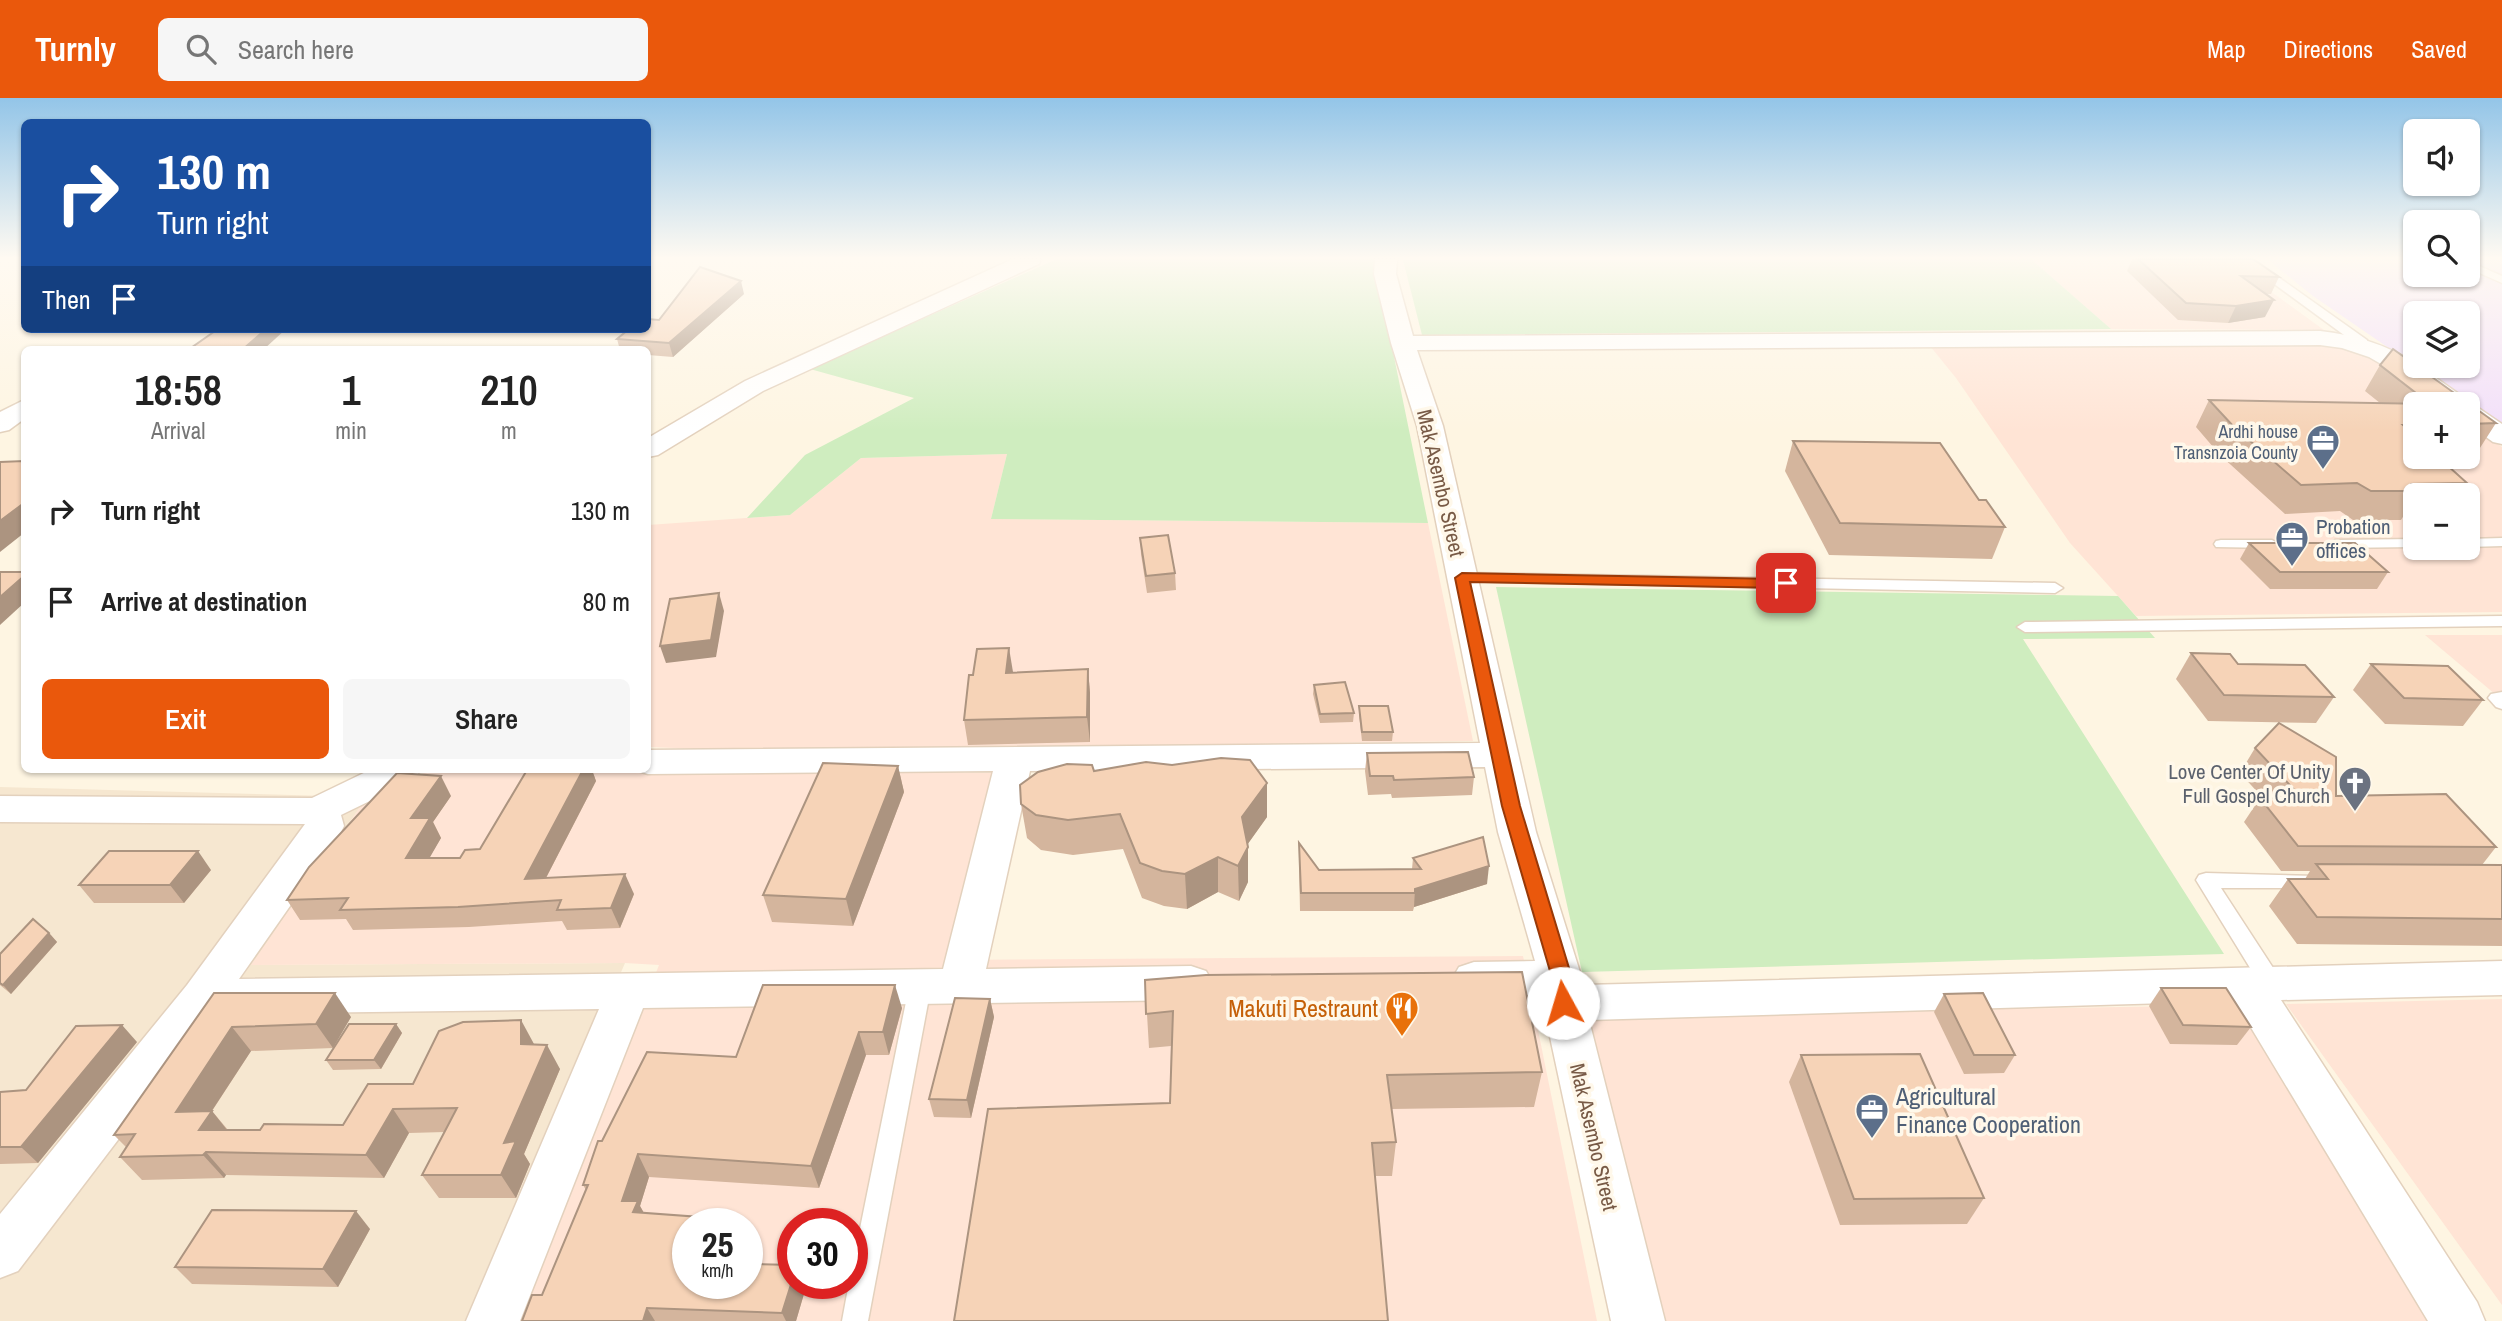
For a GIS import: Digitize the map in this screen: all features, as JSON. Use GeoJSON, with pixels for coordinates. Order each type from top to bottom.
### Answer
{"type":"FeatureCollection","features":[{"type":"Feature","properties":{"kind":"street"},"geometry":{"type":"LineString","coordinates":[[651,447],[754,386],[907,316]]}},
{"type":"Feature","properties":{"kind":"street","name":"Mak Asembo Street"},"geometry":{"type":"LineString","coordinates":[[1396,316],[1430,426],[1499,755],[1517,832],[1562,991],[1638,1321]]}},
{"type":"Feature","properties":{"kind":"street"},"geometry":{"type":"LineString","coordinates":[[1403,343],[2320,338],[2363,344],[2381,351],[2440,392]]}},
{"type":"Feature","properties":{"kind":"street"},"geometry":{"type":"LineString","coordinates":[[0,424],[21,410]]}},
{"type":"Feature","properties":{"kind":"street"},"geometry":{"type":"LineString","coordinates":[[2480,420],[2502,436]]}},
{"type":"Feature","properties":{"kind":"street"},"geometry":{"type":"LineString","coordinates":[[651,762],[1499,755]]}},
{"type":"Feature","properties":{"kind":"street"},"geometry":{"type":"LineString","coordinates":[[940,987],[1014,759]]}},
{"type":"Feature","properties":{"kind":"street"},"geometry":{"type":"LineString","coordinates":[[0,809],[317,811],[396,773]]}},
{"type":"Feature","properties":{"kind":"street"},"geometry":{"type":"LineString","coordinates":[[0,1254],[202,997],[325,826],[324,818],[317,811]]}},
{"type":"Feature","properties":{"kind":"street"},"geometry":{"type":"LineString","coordinates":[[1436,980],[1562,991],[2502,978]]}},
{"type":"Feature","properties":{"kind":"street"},"geometry":{"type":"LineString","coordinates":[[202,997],[629,989],[1226,983]]}},
{"type":"Feature","properties":{"kind":"street"},"geometry":{"type":"LineString","coordinates":[[2259,983],[2458,1321]]}},
{"type":"Feature","properties":{"kind":"street"},"geometry":{"type":"LineString","coordinates":[[493,1321],[629,989]]}},
{"type":"Feature","properties":{"kind":"lane"},"geometry":{"type":"LineString","coordinates":[[2325,316],[2363,344]]}},
{"type":"Feature","properties":{"kind":"lane"},"geometry":{"type":"LineString","coordinates":[[2480,543],[2502,542]]}},
{"type":"Feature","properties":{"kind":"lane"},"geometry":{"type":"LineString","coordinates":[[2318,544],[2403,543]]}},
{"type":"Feature","properties":{"kind":"lane"},"geometry":{"type":"LineString","coordinates":[[2221,544],[2290,544]]}},
{"type":"Feature","properties":{"kind":"lane"},"geometry":{"type":"LineString","coordinates":[[1462,578],[2055,588]]}},
{"type":"Feature","properties":{"kind":"lane"},"geometry":{"type":"LineString","coordinates":[[2025,627],[2502,621]]}},
{"type":"Feature","properties":{"kind":"lane"},"geometry":{"type":"LineString","coordinates":[[2259,983],[2206,880],[2327,881]]}},
{"type":"Feature","properties":{"kind":"lane"},"geometry":{"type":"LineString","coordinates":[[855,1321],[940,987]]}},
{"type":"Feature","properties":{"kind":"shaded area"},"geometry":{"type":"Polygon","coordinates":[[[2096,316],[2305,316],[2324,330],[2111,329],[2096,316]]]}},
{"type":"Feature","properties":{"kind":"shaded area"},"geometry":{"type":"Polygon","coordinates":[[[2342,316],[2403,316],[2403,358],[2342,316]]]}},
{"type":"Feature","properties":{"kind":"shaded area"},"geometry":{"type":"Polygon","coordinates":[[[2480,316],[2502,316],[2502,426],[2480,411],[2480,392],[2453,392],[2432,378],[2480,378],[2480,316]]]}},
{"type":"Feature","properties":{"kind":"shaded area"},"geometry":{"type":"Polygon","coordinates":[[[1930,346],[2356,346],[2423,392],[2403,392],[2403,469],[2480,469],[2480,431],[2502,447],[2502,612],[2136,616],[2070,543],[1956,378],[1930,346]]]}},
{"type":"Feature","properties":{"kind":"shaded area"},"geometry":{"type":"Polygon","coordinates":[[[1007,454],[991,519],[1428,523],[1473,741],[761,751],[651,747],[651,525],[790,515],[861,458],[1007,454]]]}},
{"type":"Feature","properties":{"kind":"shaded area"},"geometry":{"type":"Polygon","coordinates":[[[2425,635],[2502,635],[2502,700],[2425,635]]]}},
{"type":"Feature","properties":{"kind":"shaded area"},"geometry":{"type":"Polygon","coordinates":[[[651,768],[997,773],[949,960],[1523,956],[1597,1321],[519,1321],[659,965],[251,965],[367,797],[424,773],[651,773],[651,768]]]}},
{"type":"Feature","properties":{"kind":"shaded area"},"geometry":{"type":"Polygon","coordinates":[[[0,787],[367,797],[252,965],[625,963],[471,1321],[0,1321],[0,787]]]}},
{"type":"Feature","properties":{"kind":"shaded area"},"geometry":{"type":"Polygon","coordinates":[[[2502,999],[2502,1305],[2286,1004],[2502,999]]]}},
{"type":"Feature","properties":{"kind":"shaded area"},"geometry":{"type":"Polygon","coordinates":[[[2237,1005],[2445,1321],[1661,1321],[1583,1016],[2237,1005]]]}},
{"type":"Feature","properties":{"kind":"green space"},"geometry":{"type":"Polygon","coordinates":[[[929,316],[1386,316],[1428,523],[991,519],[1007,454],[861,458],[790,515],[747,518],[805,455],[914,398],[810,369],[929,316]]]}},
{"type":"Feature","properties":{"kind":"green space"},"geometry":{"type":"Polygon","coordinates":[[[1417,316],[2096,316],[2111,329],[1422,335],[1417,316]]]}},
{"type":"Feature","properties":{"kind":"green space"},"geometry":{"type":"Polygon","coordinates":[[[1496,587],[2118,596],[2155,638],[2023,639],[2224,954],[1582,972],[1496,587]]]}},
{"type":"Feature","properties":{"kind":"building"},"geometry":{"type":"Polygon","coordinates":[[[662,316],[700,316],[669,343],[617,339],[624,333],[651,333],[651,319],[659,320],[662,316]]]}},
{"type":"Feature","properties":{"kind":"building"},"geometry":{"type":"Polygon","coordinates":[[[212,333],[261,333],[247,346],[194,346],[212,333]]]}},
{"type":"Feature","properties":{"kind":"building"},"geometry":{"type":"Polygon","coordinates":[[[2393,349],[2403,356],[2403,378],[2433,378],[2453,392],[2415,392],[2380,365],[2393,349]]]}},
{"type":"Feature","properties":{"kind":"building"},"geometry":{"type":"Polygon","coordinates":[[[2209,400],[2403,404],[2403,469],[2451,469],[2467,483],[2403,483],[2403,491],[2371,491],[2357,483],[2301,485],[2234,427],[2209,400]]]}},
{"type":"Feature","properties":{"kind":"building"},"geometry":{"type":"Polygon","coordinates":[[[2480,412],[2496,423],[2480,424],[2480,412]]]}},
{"type":"Feature","properties":{"kind":"building"},"geometry":{"type":"Polygon","coordinates":[[[1793,441],[1940,443],[1979,500],[1986,500],[2005,527],[1840,523],[1793,441]]]}},
{"type":"Feature","properties":{"kind":"building"},"geometry":{"type":"Polygon","coordinates":[[[21,461],[21,505],[0,521],[0,462],[21,461]]]}},
{"type":"Feature","properties":{"kind":"building"},"geometry":{"type":"Polygon","coordinates":[[[1168,535],[1175,573],[1146,576],[1140,538],[1168,535]]]}},
{"type":"Feature","properties":{"kind":"building"},"geometry":{"type":"Polygon","coordinates":[[[2249,543],[2355,543],[2388,572],[2280,572],[2249,543]]]}},
{"type":"Feature","properties":{"kind":"building"},"geometry":{"type":"Polygon","coordinates":[[[0,572],[21,572],[21,579],[0,597],[0,572]]]}},
{"type":"Feature","properties":{"kind":"building"},"geometry":{"type":"Polygon","coordinates":[[[719,593],[711,640],[660,646],[670,599],[719,593]]]}},
{"type":"Feature","properties":{"kind":"building"},"geometry":{"type":"Polygon","coordinates":[[[1009,648],[1006,673],[1088,669],[1087,717],[964,720],[969,675],[973,675],[977,649],[1009,648]]]}},
{"type":"Feature","properties":{"kind":"building"},"geometry":{"type":"Polygon","coordinates":[[[2191,653],[2230,654],[2238,664],[2305,665],[2334,697],[2224,695],[2191,653]]]}},
{"type":"Feature","properties":{"kind":"building"},"geometry":{"type":"Polygon","coordinates":[[[2371,664],[2448,666],[2483,700],[2404,698],[2371,664]]]}},
{"type":"Feature","properties":{"kind":"building"},"geometry":{"type":"Polygon","coordinates":[[[1345,682],[1354,713],[1320,714],[1314,685],[1345,682]]]}},
{"type":"Feature","properties":{"kind":"building"},"geometry":{"type":"Polygon","coordinates":[[[1359,706],[1388,706],[1393,732],[1362,732],[1359,706]]]}},
{"type":"Feature","properties":{"kind":"building"},"geometry":{"type":"Polygon","coordinates":[[[2279,723],[2336,757],[2336,796],[2446,794],[2496,847],[2298,846],[2260,798],[2301,797],[2255,748],[2279,723]]]}},
{"type":"Feature","properties":{"kind":"building"},"geometry":{"type":"Polygon","coordinates":[[[1468,752],[1474,777],[1394,780],[1393,776],[1370,776],[1367,753],[1468,752]]]}},
{"type":"Feature","properties":{"kind":"building"},"geometry":{"type":"Polygon","coordinates":[[[1221,758],[1250,760],[1267,783],[1242,817],[1248,847],[1238,866],[1218,857],[1185,874],[1162,871],[1140,863],[1120,814],[1068,820],[1036,815],[1021,804],[1020,785],[1038,772],[1067,764],[1092,765],[1094,771],[1146,762],[1172,765],[1221,758]]]}},
{"type":"Feature","properties":{"kind":"building"},"geometry":{"type":"Polygon","coordinates":[[[823,763],[898,766],[846,899],[763,895],[823,763]]]}},
{"type":"Feature","properties":{"kind":"building"},"geometry":{"type":"Polygon","coordinates":[[[397,773],[441,776],[411,818],[430,818],[406,858],[460,858],[465,850],[480,849],[525,773],[581,773],[525,879],[625,874],[611,908],[557,910],[561,900],[458,907],[340,910],[348,898],[287,900],[309,867],[397,773]]]}},
{"type":"Feature","properties":{"kind":"building"},"geometry":{"type":"Polygon","coordinates":[[[1483,837],[1489,866],[1415,889],[1415,893],[1301,893],[1299,843],[1319,870],[1421,869],[1413,858],[1483,837]]]}},
{"type":"Feature","properties":{"kind":"building"},"geometry":{"type":"Polygon","coordinates":[[[109,851],[198,851],[170,885],[79,885],[109,851]]]}},
{"type":"Feature","properties":{"kind":"building"},"geometry":{"type":"Polygon","coordinates":[[[2316,864],[2502,865],[2502,919],[2317,917],[2288,879],[2328,879],[2316,864]]]}},
{"type":"Feature","properties":{"kind":"building"},"geometry":{"type":"Polygon","coordinates":[[[33,919],[49,933],[3,985],[0,983],[0,954],[33,919]]]}},
{"type":"Feature","properties":{"kind":"building"},"geometry":{"type":"Polygon","coordinates":[[[1522,972],[1542,1072],[1387,1075],[1396,1142],[1372,1143],[1388,1321],[954,1321],[988,1109],[1170,1103],[1173,1011],[1146,1014],[1145,980],[1206,975],[1522,972]]]}},
{"type":"Feature","properties":{"kind":"building"},"geometry":{"type":"Polygon","coordinates":[[[763,985],[895,985],[883,1032],[859,1032],[811,1166],[638,1154],[622,1201],[638,1201],[633,1212],[672,1215],[672,1299],[763,1299],[763,1264],[777,1265],[777,1299],[786,1299],[782,1313],[647,1308],[643,1321],[522,1321],[532,1295],[542,1295],[588,1185],[583,1185],[598,1141],[602,1141],[647,1052],[736,1057],[763,985]]]}},
{"type":"Feature","properties":{"kind":"building"},"geometry":{"type":"Polygon","coordinates":[[[2161,988],[2226,988],[2251,1027],[2183,1025],[2161,988]]]}},
{"type":"Feature","properties":{"kind":"building"},"geometry":{"type":"Polygon","coordinates":[[[214,993],[335,993],[316,1024],[232,1027],[176,1112],[212,1111],[199,1130],[260,1130],[264,1124],[343,1125],[368,1084],[413,1084],[439,1031],[463,1022],[521,1020],[521,1044],[547,1045],[504,1143],[516,1141],[501,1175],[422,1175],[457,1108],[393,1109],[366,1155],[206,1152],[203,1155],[120,1157],[135,1134],[114,1135],[214,993]]]}},
{"type":"Feature","properties":{"kind":"building"},"geometry":{"type":"Polygon","coordinates":[[[1983,993],[2015,1055],[1974,1055],[1944,994],[1983,993]]]}},
{"type":"Feature","properties":{"kind":"building"},"geometry":{"type":"Polygon","coordinates":[[[955,998],[990,999],[967,1100],[929,1099],[955,998]]]}},
{"type":"Feature","properties":{"kind":"building"},"geometry":{"type":"Polygon","coordinates":[[[349,1024],[396,1024],[374,1060],[326,1060],[349,1024]]]}},
{"type":"Feature","properties":{"kind":"building"},"geometry":{"type":"Polygon","coordinates":[[[122,1025],[21,1147],[0,1147],[0,1092],[26,1090],[76,1026],[122,1025]]]}},
{"type":"Feature","properties":{"kind":"building"},"geometry":{"type":"Polygon","coordinates":[[[1920,1054],[1984,1198],[1854,1199],[1801,1055],[1920,1054]]]}},
{"type":"Feature","properties":{"kind":"building"},"geometry":{"type":"Polygon","coordinates":[[[212,1210],[356,1211],[323,1269],[175,1267],[212,1210]]]}},
{"type":"Feature","properties":{"kind":"place","name":"Ardhi house Transnzoia County"},"geometry":{"type":"Point","coordinates":[2323,471]}},
{"type":"Feature","properties":{"kind":"place","name":"Probation offices"},"geometry":{"type":"Point","coordinates":[2292,568]}},
{"type":"Feature","properties":{"kind":"place","name":"Love Center Of Unity Full Gospel Church"},"geometry":{"type":"Point","coordinates":[2355,813]}},
{"type":"Feature","properties":{"kind":"place","name":"Makuti Restraunt"},"geometry":{"type":"Point","coordinates":[1402,1038]}},
{"type":"Feature","properties":{"kind":"place","name":"Agricultural Finance Cooperation"},"geometry":{"type":"Point","coordinates":[1872,1140]}},
{"type":"Feature","properties":{"kind":"route"},"geometry":{"type":"LineString","coordinates":[[1563,1003],[1562,978],[1517,832],[1462,578],[1786,583]]}}]}
